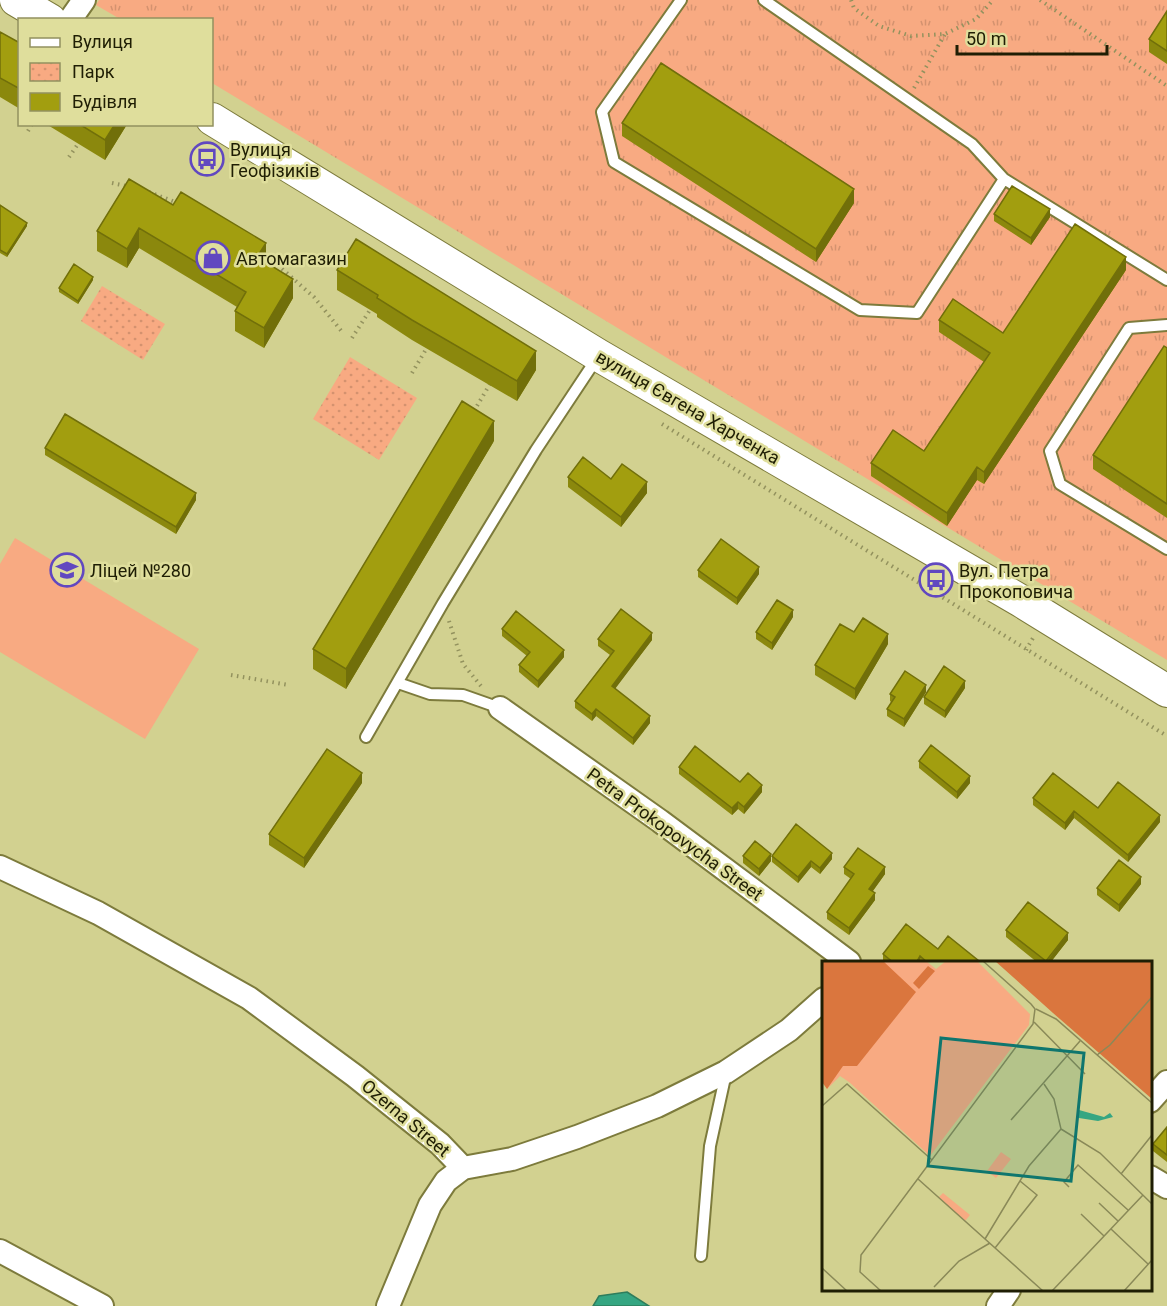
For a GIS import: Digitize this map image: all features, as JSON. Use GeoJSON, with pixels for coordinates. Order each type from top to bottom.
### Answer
{"type":"FeatureCollection","features":[{"type":"Feature","properties":{"kind":"main road"},"geometry":{"type":"LineString","coordinates":[[16,0],[47,18]]}},
{"type":"Feature","properties":{"kind":"main road","name":"вулиця Євгена Харченка"},"geometry":{"type":"LineString","coordinates":[[213,120],[598,355],[1021,601],[1167,690]]}},
{"type":"Feature","properties":{"kind":"street"},"geometry":{"type":"LineString","coordinates":[[71,18],[84,0]]}},
{"type":"Feature","properties":{"kind":"street","name":"Petra Prokopovycha Street"},"geometry":{"type":"LineString","coordinates":[[500,708],[660,821],[846,961]]}},
{"type":"Feature","properties":{"kind":"street","name":"Ozerna Street"},"geometry":{"type":"LineString","coordinates":[[0,867],[98,913],[249,998],[355,1076],[440,1143],[463,1168],[512,1159],[657,1106],[726,1072],[789,1030],[822,1001]]}},
{"type":"Feature","properties":{"kind":"street"},"geometry":{"type":"LineString","coordinates":[[1152,1099],[1167,1082]]}},
{"type":"Feature","properties":{"kind":"street"},"geometry":{"type":"LineString","coordinates":[[388,1306],[430,1204],[446,1181],[463,1168]]}},
{"type":"Feature","properties":{"kind":"street"},"geometry":{"type":"LineString","coordinates":[[1152,1178],[1167,1187]]}},
{"type":"Feature","properties":{"kind":"street"},"geometry":{"type":"LineString","coordinates":[[0,1251],[102,1306]]}},
{"type":"Feature","properties":{"kind":"street"},"geometry":{"type":"LineString","coordinates":[[998,1306],[1008,1291]]}},
{"type":"Feature","properties":{"kind":"lane"},"geometry":{"type":"LineString","coordinates":[[681,0],[602,112],[614,162],[860,310],[917,313],[1004,179]]}},
{"type":"Feature","properties":{"kind":"lane"},"geometry":{"type":"LineString","coordinates":[[764,0],[972,144],[1004,179],[1167,280]]}},
{"type":"Feature","properties":{"kind":"lane"},"geometry":{"type":"LineString","coordinates":[[1167,325],[1129,328],[1050,451],[1060,484],[1167,549]]}},
{"type":"Feature","properties":{"kind":"lane"},"geometry":{"type":"LineString","coordinates":[[366,737],[443,603],[536,450],[598,355]]}},
{"type":"Feature","properties":{"kind":"lane"},"geometry":{"type":"LineString","coordinates":[[398,683],[430,694],[463,695],[500,708]]}},
{"type":"Feature","properties":{"kind":"lane"},"geometry":{"type":"LineString","coordinates":[[701,1256],[710,1146],[726,1072]]}},
{"type":"Feature","properties":{"kind":"path"},"geometry":{"type":"LineString","coordinates":[[851,0],[854,8],[879,26],[911,36],[945,34],[976,19],[993,0]]}},
{"type":"Feature","properties":{"kind":"path"},"geometry":{"type":"LineString","coordinates":[[1040,0],[1167,86]]}},
{"type":"Feature","properties":{"kind":"path"},"geometry":{"type":"LineString","coordinates":[[907,99],[945,34]]}},
{"type":"Feature","properties":{"kind":"path"},"geometry":{"type":"LineString","coordinates":[[28,131],[31,126]]}},
{"type":"Feature","properties":{"kind":"path"},"geometry":{"type":"LineString","coordinates":[[69,157],[78,144]]}},
{"type":"Feature","properties":{"kind":"path"},"geometry":{"type":"LineString","coordinates":[[112,183],[134,188]]}},
{"type":"Feature","properties":{"kind":"path"},"geometry":{"type":"LineString","coordinates":[[145,191],[178,203]]}},
{"type":"Feature","properties":{"kind":"path"},"geometry":{"type":"LineString","coordinates":[[260,249],[314,297],[343,333]]}},
{"type":"Feature","properties":{"kind":"path"},"geometry":{"type":"LineString","coordinates":[[352,338],[370,310]]}},
{"type":"Feature","properties":{"kind":"path"},"geometry":{"type":"LineString","coordinates":[[412,373],[428,346]]}},
{"type":"Feature","properties":{"kind":"path"},"geometry":{"type":"LineString","coordinates":[[474,411],[490,384]]}},
{"type":"Feature","properties":{"kind":"path"},"geometry":{"type":"LineString","coordinates":[[655,420],[1167,736]]}},
{"type":"Feature","properties":{"kind":"path"},"geometry":{"type":"LineString","coordinates":[[443,603],[463,664],[500,708]]}},
{"type":"Feature","properties":{"kind":"path"},"geometry":{"type":"LineString","coordinates":[[231,675],[289,685]]}},
{"type":"Feature","properties":{"kind":"green space"},"geometry":{"type":"Polygon","coordinates":[[[99,0],[1167,0],[1167,660],[213,84],[213,18],[118,18],[96,5],[99,0]]]}},
{"type":"Feature","properties":{"kind":"green space"},"geometry":{"type":"Polygon","coordinates":[[[102,286],[165,324],[143,360],[81,321],[102,286]]]}},
{"type":"Feature","properties":{"kind":"green space"},"geometry":{"type":"Polygon","coordinates":[[[350,357],[417,398],[379,460],[313,419],[350,357]]]}},
{"type":"Feature","properties":{"kind":"green space"},"geometry":{"type":"Polygon","coordinates":[[[15,538],[199,649],[145,739],[0,652],[0,564],[15,538]]]}},
{"type":"Feature","properties":{"kind":"shaded area"},"geometry":{"type":"Polygon","coordinates":[[[627,1292],[649,1306],[593,1306],[599,1296],[627,1292]]]}},
{"type":"Feature","properties":{"kind":"building"},"geometry":{"type":"Polygon","coordinates":[[[1167,11],[1167,51],[1149,39],[1167,11]]]}},
{"type":"Feature","properties":{"kind":"building"},"geometry":{"type":"Polygon","coordinates":[[[0,32],[18,42],[18,88],[0,78],[0,32]]]}},
{"type":"Feature","properties":{"kind":"building"},"geometry":{"type":"Polygon","coordinates":[[[661,63],[854,189],[816,249],[622,123],[661,63]]]}},
{"type":"Feature","properties":{"kind":"building"},"geometry":{"type":"Polygon","coordinates":[[[82,126],[114,126],[105,140],[82,126]]]}},
{"type":"Feature","properties":{"kind":"building"},"geometry":{"type":"Polygon","coordinates":[[[129,179],[173,205],[181,192],[266,243],[257,257],[293,279],[264,328],[235,311],[246,292],[139,228],[127,249],[97,231],[129,179]]]}},
{"type":"Feature","properties":{"kind":"building"},"geometry":{"type":"Polygon","coordinates":[[[1012,186],[1050,209],[1031,238],[994,214],[1012,186]]]}},
{"type":"Feature","properties":{"kind":"building"},"geometry":{"type":"Polygon","coordinates":[[[0,205],[27,223],[7,254],[0,250],[0,205]]]}},
{"type":"Feature","properties":{"kind":"building"},"geometry":{"type":"Polygon","coordinates":[[[1075,224],[1126,257],[984,472],[977,467],[947,513],[871,463],[893,430],[924,451],[990,353],[939,320],[953,299],[1003,333],[1075,224]]]}},
{"type":"Feature","properties":{"kind":"building"},"geometry":{"type":"Polygon","coordinates":[[[356,239],[536,351],[517,381],[412,320],[377,298],[378,295],[337,270],[356,239]]]}},
{"type":"Feature","properties":{"kind":"building"},"geometry":{"type":"Polygon","coordinates":[[[74,264],[93,277],[78,301],[59,288],[74,264]]]}},
{"type":"Feature","properties":{"kind":"building"},"geometry":{"type":"Polygon","coordinates":[[[1164,346],[1167,348],[1167,504],[1093,455],[1164,346]]]}},
{"type":"Feature","properties":{"kind":"building"},"geometry":{"type":"Polygon","coordinates":[[[462,401],[494,421],[346,669],[313,649],[462,401]]]}},
{"type":"Feature","properties":{"kind":"building"},"geometry":{"type":"Polygon","coordinates":[[[65,414],[196,493],[176,527],[45,448],[65,414]]]}},
{"type":"Feature","properties":{"kind":"building"},"geometry":{"type":"Polygon","coordinates":[[[583,457],[611,479],[622,464],[647,482],[621,517],[568,477],[583,457]]]}},
{"type":"Feature","properties":{"kind":"building"},"geometry":{"type":"Polygon","coordinates":[[[721,539],[759,567],[737,598],[698,570],[721,539]]]}},
{"type":"Feature","properties":{"kind":"building"},"geometry":{"type":"Polygon","coordinates":[[[777,600],[793,610],[772,643],[756,632],[777,600]]]}},
{"type":"Feature","properties":{"kind":"building"},"geometry":{"type":"Polygon","coordinates":[[[621,609],[652,633],[612,686],[650,716],[633,738],[596,709],[592,714],[575,701],[614,651],[598,639],[621,609]]]}},
{"type":"Feature","properties":{"kind":"building"},"geometry":{"type":"Polygon","coordinates":[[[516,611],[564,650],[538,681],[519,665],[530,652],[502,629],[516,611]]]}},
{"type":"Feature","properties":{"kind":"building"},"geometry":{"type":"Polygon","coordinates":[[[863,618],[888,634],[855,689],[815,665],[840,624],[854,632],[863,618]]]}},
{"type":"Feature","properties":{"kind":"building"},"geometry":{"type":"Polygon","coordinates":[[[944,666],[965,681],[945,711],[924,697],[944,666]]]}},
{"type":"Feature","properties":{"kind":"building"},"geometry":{"type":"Polygon","coordinates":[[[905,671],[926,685],[904,719],[887,709],[895,697],[890,694],[905,671]]]}},
{"type":"Feature","properties":{"kind":"building"},"geometry":{"type":"Polygon","coordinates":[[[931,745],[970,776],[957,792],[919,761],[931,745]]]}},
{"type":"Feature","properties":{"kind":"building"},"geometry":{"type":"Polygon","coordinates":[[[695,746],[740,782],[748,773],[762,785],[744,807],[738,802],[732,808],[679,767],[695,746]]]}},
{"type":"Feature","properties":{"kind":"building"},"geometry":{"type":"Polygon","coordinates":[[[327,749],[362,773],[304,858],[269,834],[327,749]]]}},
{"type":"Feature","properties":{"kind":"building"},"geometry":{"type":"Polygon","coordinates":[[[1053,773],[1098,808],[1118,782],[1160,815],[1128,855],[1074,811],[1065,823],[1033,798],[1053,773]]]}},
{"type":"Feature","properties":{"kind":"building"},"geometry":{"type":"Polygon","coordinates":[[[796,824],[832,853],[820,868],[811,861],[798,877],[772,856],[796,824]]]}},
{"type":"Feature","properties":{"kind":"building"},"geometry":{"type":"Polygon","coordinates":[[[755,841],[771,854],[759,869],[743,856],[755,841]]]}},
{"type":"Feature","properties":{"kind":"building"},"geometry":{"type":"Polygon","coordinates":[[[858,848],[885,867],[869,889],[875,893],[849,928],[827,912],[854,874],[844,867],[858,848]]]}},
{"type":"Feature","properties":{"kind":"building"},"geometry":{"type":"Polygon","coordinates":[[[1119,860],[1141,877],[1119,905],[1097,888],[1119,860]]]}},
{"type":"Feature","properties":{"kind":"building"},"geometry":{"type":"Polygon","coordinates":[[[1028,902],[1068,933],[1046,961],[1006,930],[1028,902]]]}},
{"type":"Feature","properties":{"kind":"building"},"geometry":{"type":"Polygon","coordinates":[[[906,924],[938,949],[948,936],[979,961],[926,961],[920,956],[917,961],[892,961],[883,954],[906,924]]]}},
{"type":"Feature","properties":{"kind":"building"},"geometry":{"type":"Polygon","coordinates":[[[1167,1127],[1167,1155],[1153,1144],[1167,1127]]]}},
{"type":"Feature","properties":{"kind":"place","name":"Вулиця Геофізиків"},"geometry":{"type":"Point","coordinates":[207,159]}},
{"type":"Feature","properties":{"kind":"place","name":"Автомагазин"},"geometry":{"type":"Point","coordinates":[213,258]}},
{"type":"Feature","properties":{"kind":"place","name":"Ліцей №280"},"geometry":{"type":"Point","coordinates":[67,570]}},
{"type":"Feature","properties":{"kind":"place","name":"Вул. Петра Прокоповича"},"geometry":{"type":"Point","coordinates":[936,580]}}]}
